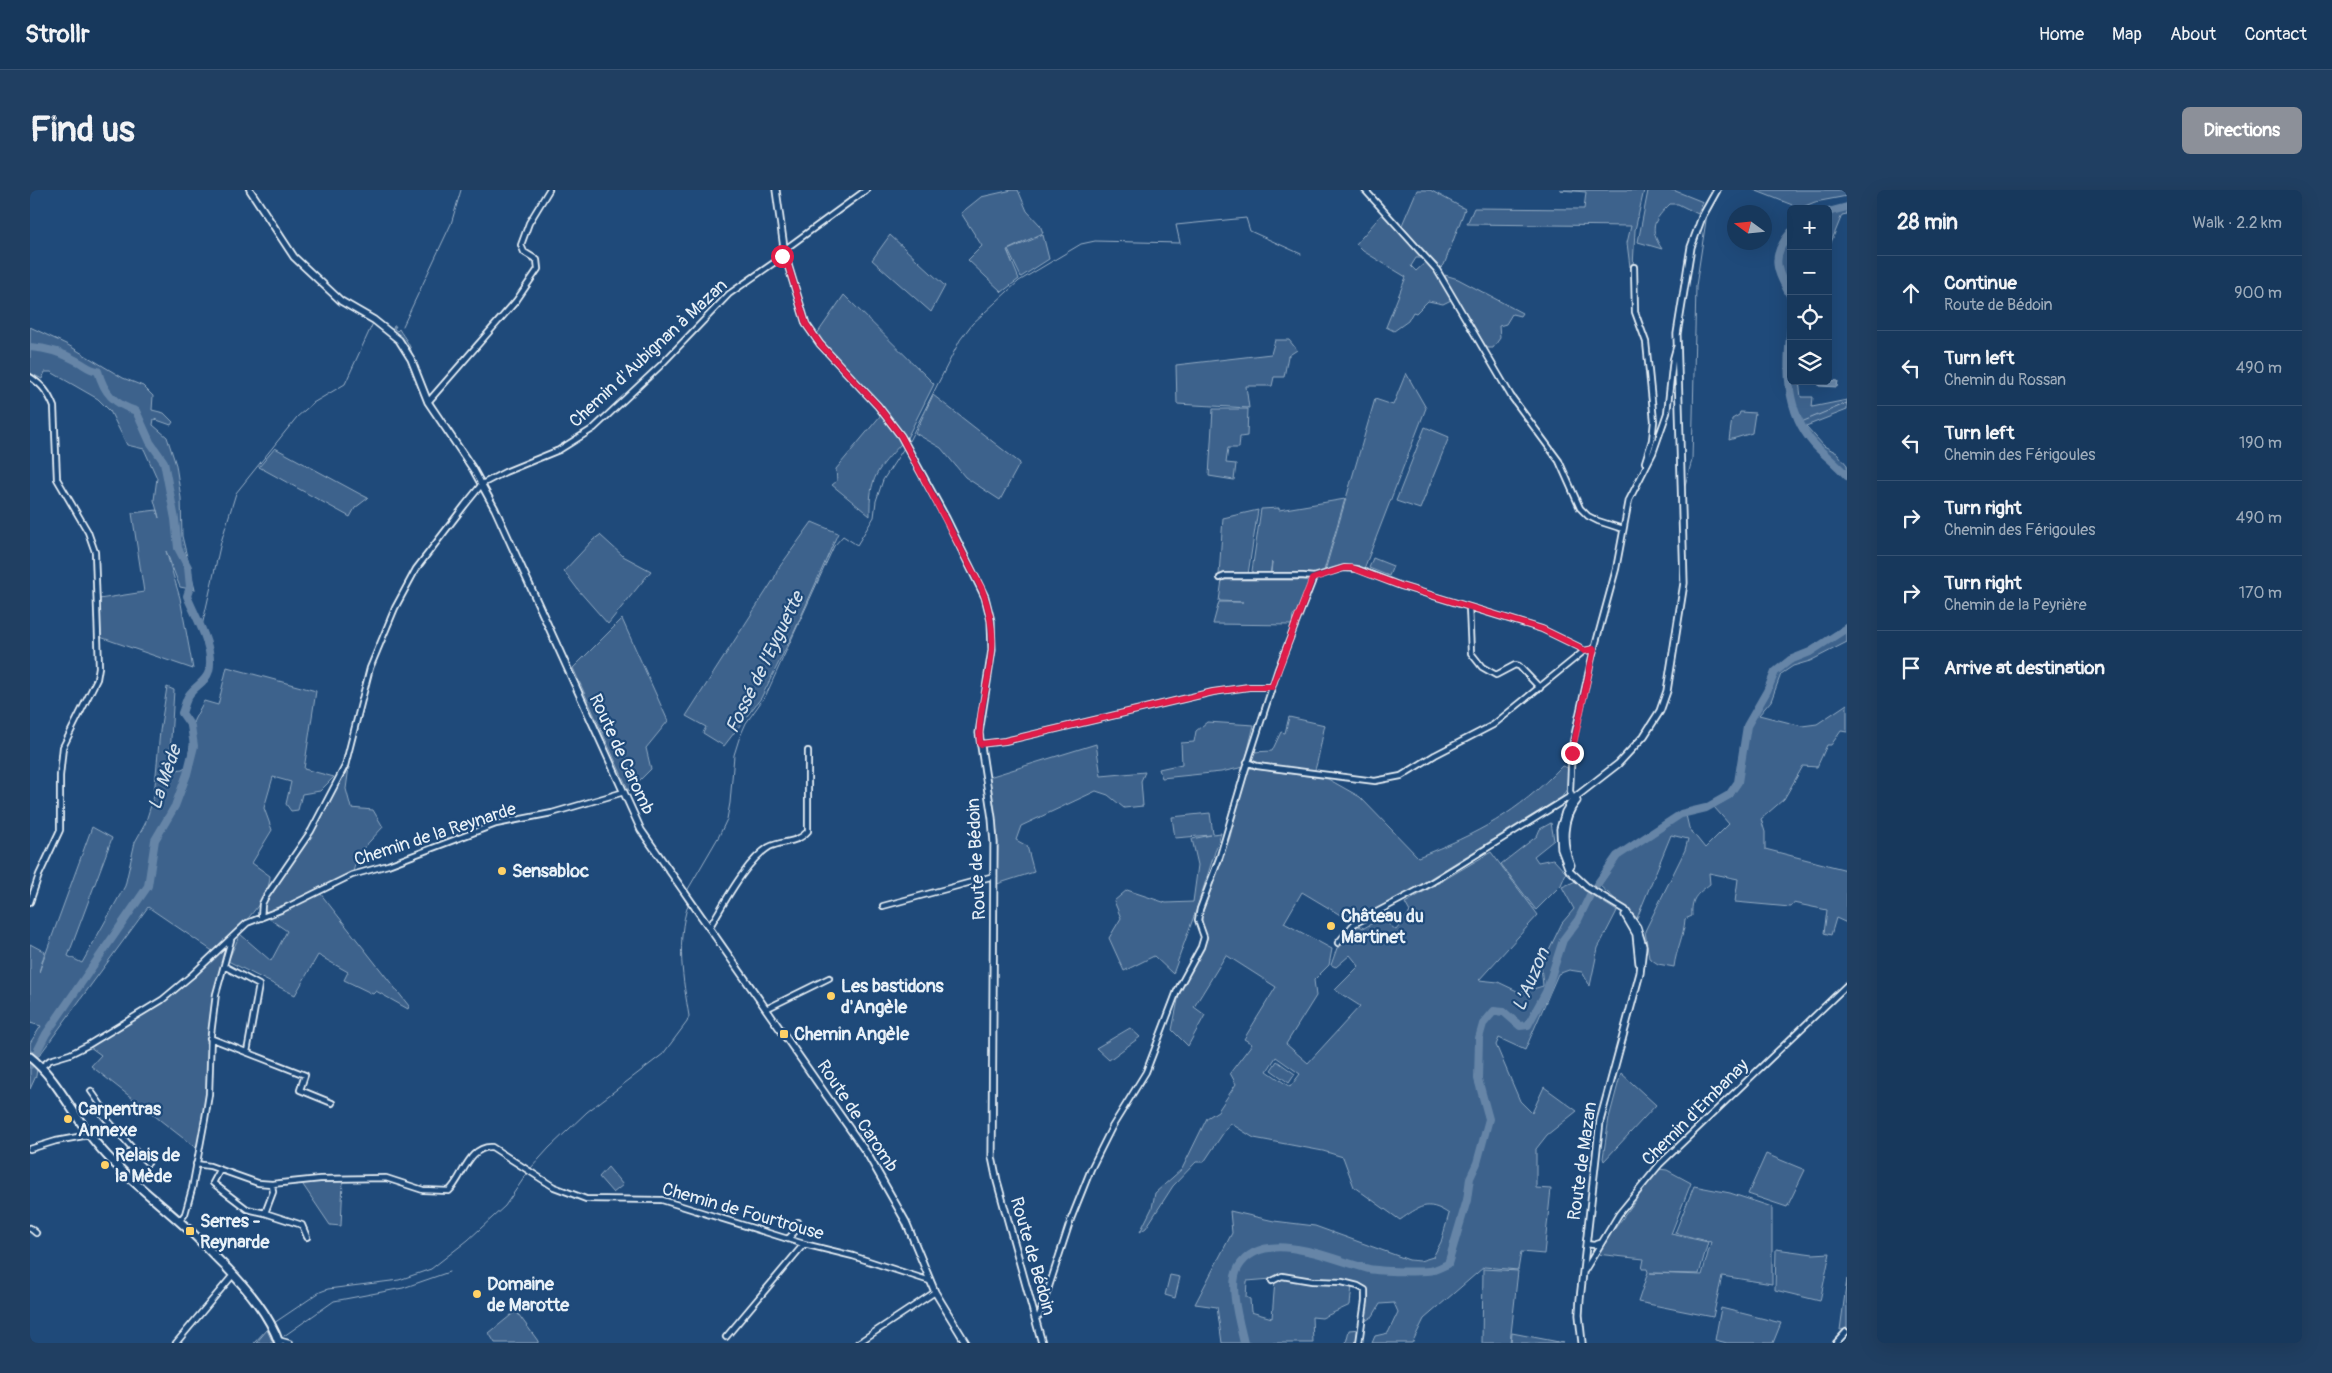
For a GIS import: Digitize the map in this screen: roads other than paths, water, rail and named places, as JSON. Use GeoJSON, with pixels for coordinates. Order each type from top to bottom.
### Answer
{"type":"FeatureCollection","features":[{"type":"Feature","properties":{"kind":"main road","name":"Route de Caromb"},"geometry":{"type":"LineString","coordinates":[[250,190],[287,248],[303,266],[341,301],[374,320],[399,340],[411,359],[428,402],[482,484],[641,830],[878,1170],[906,1222],[934,1292],[966,1343]]}},
{"type":"Feature","properties":{"kind":"main road","name":"Route de Bédoin"},"geometry":{"type":"LineString","coordinates":[[776,190],[784,252],[801,312],[809,329],[901,436],[982,589],[989,609],[993,636],[991,660],[980,724],[980,744],[992,818],[994,876],[993,1165],[1042,1343]]}},
{"type":"Feature","properties":{"kind":"main road","name":"Route de Mazan"},"geometry":{"type":"LineString","coordinates":[[1582,1343],[1579,1315],[1582,1275],[1600,1121],[1643,955],[1640,933],[1625,910],[1581,882],[1566,865],[1560,843],[1562,822],[1574,799],[1628,755],[1650,728],[1664,702],[1674,652],[1684,583],[1677,344],[1691,247],[1700,222],[1717,190]]}},
{"type":"Feature","properties":{"kind":"main road","name":"Route de Mazan"},"geometry":{"type":"LineString","coordinates":[[1574,799],[1564,835],[1570,863],[1581,882]]}},
{"type":"Feature","properties":{"kind":"main road"},"geometry":{"type":"LineString","coordinates":[[35,1061],[89,1136],[116,1166],[179,1222],[254,1298],[272,1326],[278,1342]]}},
{"type":"Feature","properties":{"kind":"street"},"geometry":{"type":"LineString","coordinates":[[428,402],[516,301],[538,269],[537,260],[524,252],[521,245],[529,222],[549,190]]}},
{"type":"Feature","properties":{"kind":"street","name":"Chemin d'Aubignan à Mazan"},"geometry":{"type":"LineString","coordinates":[[261,918],[262,904],[265,898],[311,831],[345,766],[371,665],[395,608],[423,558],[482,484],[505,472],[559,450],[587,432],[660,366],[729,294],[866,190]]}},
{"type":"Feature","properties":{"kind":"street"},"geometry":{"type":"LineString","coordinates":[[1365,190],[1437,270],[1511,396],[1559,461],[1580,508],[1588,516],[1598,521],[1622,529]]}},
{"type":"Feature","properties":{"kind":"street"},"geometry":{"type":"LineString","coordinates":[[1338,943],[1354,924],[1424,886],[1574,799],[1572,746],[1594,649],[1616,569],[1622,529],[1629,500],[1643,469],[1652,440],[1654,421],[1646,342],[1634,312],[1634,267]]}},
{"type":"Feature","properties":{"kind":"street"},"geometry":{"type":"LineString","coordinates":[[1643,469],[1650,458],[1663,427],[1670,398],[1673,359],[1677,344]]}},
{"type":"Feature","properties":{"kind":"street"},"geometry":{"type":"LineString","coordinates":[[30,377],[44,386],[54,407],[57,479],[92,540],[96,564],[99,667],[97,679],[63,748],[60,776],[62,822],[39,875],[30,902]]}},
{"type":"Feature","properties":{"kind":"street"},"geometry":{"type":"LineString","coordinates":[[1220,578],[1225,576],[1302,576],[1314,578],[1352,568],[1401,586],[1542,629],[1584,651]]}},
{"type":"Feature","properties":{"kind":"street"},"geometry":{"type":"LineString","coordinates":[[1036,1318],[1039,1316],[1071,1219],[1091,1170],[1112,1128],[1146,1072],[1177,991],[1201,947],[1204,937],[1198,920],[1200,909],[1220,856],[1247,762],[1272,687],[1290,635],[1314,578]]}},
{"type":"Feature","properties":{"kind":"street"},"geometry":{"type":"LineString","coordinates":[[1469,607],[1471,653],[1477,663],[1496,675],[1515,665],[1519,666],[1540,688]]}},
{"type":"Feature","properties":{"kind":"street"},"geometry":{"type":"LineString","coordinates":[[1247,762],[1257,766],[1374,781],[1401,776],[1435,755],[1493,725],[1584,651],[1594,649]]}},
{"type":"Feature","properties":{"kind":"street"},"geometry":{"type":"LineString","coordinates":[[980,744],[1005,741],[1213,692],[1249,687],[1272,687]]}},
{"type":"Feature","properties":{"kind":"street"},"geometry":{"type":"LineString","coordinates":[[708,928],[757,858],[769,848],[798,840],[808,831],[808,751]]}},
{"type":"Feature","properties":{"kind":"street","name":"Chemin de la Reynarde"},"geometry":{"type":"LineString","coordinates":[[261,918],[352,875],[402,860],[496,824],[552,813],[624,792]]}},
{"type":"Feature","properties":{"kind":"street"},"geometry":{"type":"LineString","coordinates":[[883,906],[994,876]]}},
{"type":"Feature","properties":{"kind":"street"},"geometry":{"type":"LineString","coordinates":[[35,1061],[50,1060],[70,1054],[162,1000],[232,939],[244,925],[261,918]]}},
{"type":"Feature","properties":{"kind":"street"},"geometry":{"type":"LineString","coordinates":[[179,1222],[186,1212],[196,1164],[209,1094],[210,1038],[216,994],[232,939]]}},
{"type":"Feature","properties":{"kind":"street"},"geometry":{"type":"LineString","coordinates":[[224,966],[259,985],[247,1052]]}},
{"type":"Feature","properties":{"kind":"street"},"geometry":{"type":"LineString","coordinates":[[766,1009],[829,978]]}},
{"type":"Feature","properties":{"kind":"street","name":"Chemin d'Embanay"},"geometry":{"type":"LineString","coordinates":[[1582,1275],[1624,1208],[1660,1164],[1847,985]]}},
{"type":"Feature","properties":{"kind":"street"},"geometry":{"type":"LineString","coordinates":[[210,1038],[305,1075],[300,1090],[332,1103]]}},
{"type":"Feature","properties":{"kind":"street"},"geometry":{"type":"LineString","coordinates":[[91,1092],[102,1108],[103,1115],[132,1149],[148,1163]]}},
{"type":"Feature","properties":{"kind":"street"},"geometry":{"type":"LineString","coordinates":[[30,1149],[56,1141],[89,1136]]}},
{"type":"Feature","properties":{"kind":"street","name":"Chemin de Fourtrouse"},"geometry":{"type":"LineString","coordinates":[[196,1164],[220,1170],[253,1182],[272,1184],[320,1179],[386,1178],[423,1190],[449,1191],[456,1186],[474,1154],[481,1149],[492,1147],[554,1187],[586,1199],[662,1200],[804,1244],[853,1256],[930,1281]]}},
{"type":"Feature","properties":{"kind":"street"},"geometry":{"type":"LineString","coordinates":[[116,1166],[132,1149]]}},
{"type":"Feature","properties":{"kind":"street"},"geometry":{"type":"LineString","coordinates":[[220,1170],[213,1183],[247,1209],[302,1225],[307,1237]]}},
{"type":"Feature","properties":{"kind":"street"},"geometry":{"type":"LineString","coordinates":[[265,1213],[273,1192],[272,1184]]}},
{"type":"Feature","properties":{"kind":"street"},"geometry":{"type":"LineString","coordinates":[[788,1239],[799,1227],[798,1222]]}},
{"type":"Feature","properties":{"kind":"street"},"geometry":{"type":"LineString","coordinates":[[30,1228],[36,1233]]}},
{"type":"Feature","properties":{"kind":"street"},"geometry":{"type":"LineString","coordinates":[[1586,1246],[1596,1245],[1601,1242]]}},
{"type":"Feature","properties":{"kind":"street"},"geometry":{"type":"LineString","coordinates":[[726,1338],[804,1244]]}},
{"type":"Feature","properties":{"kind":"street"},"geometry":{"type":"LineString","coordinates":[[1586,1246],[1588,1250],[1597,1250]]}},
{"type":"Feature","properties":{"kind":"street"},"geometry":{"type":"LineString","coordinates":[[176,1343],[233,1275]]}},
{"type":"Feature","properties":{"kind":"street"},"geometry":{"type":"LineString","coordinates":[[1272,1281],[1282,1276],[1312,1281],[1342,1282],[1365,1290],[1359,1343]]}},
{"type":"Feature","properties":{"kind":"street"},"geometry":{"type":"LineString","coordinates":[[858,1343],[934,1292]]}},
{"type":"Feature","properties":{"kind":"street"},"geometry":{"type":"LineString","coordinates":[[1836,1343],[1846,1332]]}},
{"type":"Feature","properties":{"kind":"street"},"geometry":{"type":"LineString","coordinates":[[278,1342],[289,1343]]}},
{"type":"Feature","properties":{"kind":"waterway"},"geometry":{"type":"LineString","coordinates":[[403,326],[451,224],[461,190]]}},
{"type":"Feature","properties":{"kind":"waterway","name":"L'Auzon"},"geometry":{"type":"LineString","coordinates":[[1832,211],[1847,207]]}},
{"type":"Feature","properties":{"kind":"waterway"},"geometry":{"type":"LineString","coordinates":[[1684,489],[1692,460],[1696,286],[1707,214]]}},
{"type":"Feature","properties":{"kind":"waterway","name":"Fossé de l'Eyguette"},"geometry":{"type":"LineString","coordinates":[[908,443],[960,340],[972,324],[1019,281],[1081,244],[1095,241],[1180,243],[1176,225],[1246,218],[1250,231],[1301,254]]}},
{"type":"Feature","properties":{"kind":"waterway","name":"L'Auzon"},"geometry":{"type":"LineString","coordinates":[[1787,237],[1780,249],[1778,264],[1779,272],[1790,295]]}},
{"type":"Feature","properties":{"kind":"waterway"},"geometry":{"type":"LineString","coordinates":[[202,626],[221,542],[236,493],[297,417],[313,403],[345,384],[373,323]]}},
{"type":"Feature","properties":{"kind":"waterway","name":"L'Auzon"},"geometry":{"type":"LineString","coordinates":[[1790,340],[1788,373],[1797,418],[1814,444],[1847,476]]}},
{"type":"Feature","properties":{"kind":"waterway","name":"La Mède"},"geometry":{"type":"LineString","coordinates":[[30,347],[60,353],[98,371],[103,386],[111,397],[122,405],[136,411],[150,442],[164,462],[175,519],[178,548],[188,567],[190,587],[187,596],[207,642],[210,662],[208,675],[189,695],[182,713],[191,726],[194,746],[187,774],[175,806],[155,840],[148,886],[46,1034],[30,1065]]}},
{"type":"Feature","properties":{"kind":"waterway"},"geometry":{"type":"LineString","coordinates":[[1799,423],[1847,403]]}},
{"type":"Feature","properties":{"kind":"waterway","name":"Fossé de l'Eyguette"},"geometry":{"type":"LineString","coordinates":[[687,891],[727,819],[734,755],[746,723],[766,695],[834,546],[843,536],[857,545],[874,517],[876,501],[883,480],[904,448]]}},
{"type":"Feature","properties":{"kind":"waterway","name":"L'Auzon"},"geometry":{"type":"LineString","coordinates":[[1244,1343],[1234,1294],[1235,1275],[1238,1268],[1249,1255],[1264,1249],[1281,1247],[1300,1249],[1369,1269],[1412,1272],[1429,1271],[1448,1264],[1467,1200],[1470,1178],[1477,1163],[1489,1119],[1478,1079],[1479,1038],[1483,1024],[1494,1011],[1504,1012],[1520,1026],[1528,1025],[1546,992],[1563,940],[1578,920],[1591,893],[1617,856],[1681,814],[1706,808],[1729,795],[1738,782],[1747,726],[1767,691],[1775,672],[1790,660],[1810,652],[1847,628]]}},
{"type":"Feature","properties":{"kind":"waterway","name":"Fossé de l'Eyguette"},"geometry":{"type":"LineString","coordinates":[[531,1168],[587,1112],[663,1054],[687,1022],[689,1016],[681,946],[684,919],[688,905],[683,897]]}},
{"type":"Feature","properties":{"kind":"waterway","name":"Fossé de l'Eyguette"},"geometry":{"type":"LineString","coordinates":[[274,1323],[320,1292],[328,1289],[399,1280],[431,1269],[468,1240],[505,1206],[528,1172]]}},
{"type":"Feature","properties":{"kind":"waterway"},"geometry":{"type":"LineString","coordinates":[[284,1336],[334,1301],[403,1288],[449,1272]]}},
{"type":"Feature","properties":{"kind":"waterway","name":"Fossé de l'Eyguette"},"geometry":{"type":"LineString","coordinates":[[254,1343],[268,1328]]}},
{"type":"Feature","properties":{"kind":"place","name":"Sensabloc"},"geometry":{"type":"Point","coordinates":[502,871]}},
{"type":"Feature","properties":{"kind":"place","name":"Château du Martinet"},"geometry":{"type":"Point","coordinates":[1331,926]}},
{"type":"Feature","properties":{"kind":"place","name":"Les bastidons d'Angèle"},"geometry":{"type":"Point","coordinates":[831,996]}},
{"type":"Feature","properties":{"kind":"place","name":"Chemin Angèle"},"geometry":{"type":"Point","coordinates":[784,1034]}},
{"type":"Feature","properties":{"kind":"place","name":"Carpentras Annexe"},"geometry":{"type":"Point","coordinates":[68,1119]}},
{"type":"Feature","properties":{"kind":"place","name":"Relais de la Mède"},"geometry":{"type":"Point","coordinates":[105,1165]}},
{"type":"Feature","properties":{"kind":"place","name":"Serres - Reynarde"},"geometry":{"type":"Point","coordinates":[190,1231]}},
{"type":"Feature","properties":{"kind":"place","name":"Domaine de Marotte"},"geometry":{"type":"Point","coordinates":[477,1294]}}]}
